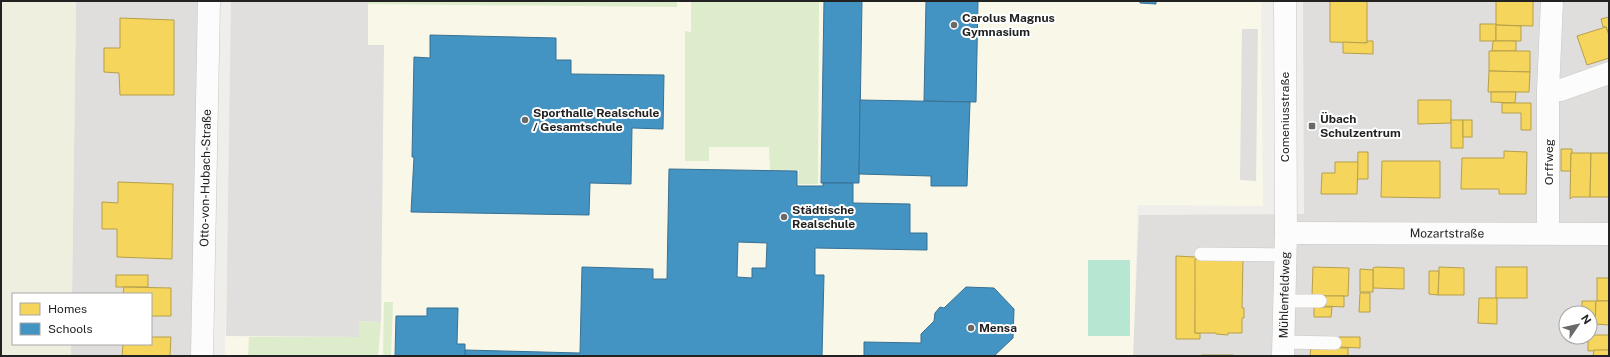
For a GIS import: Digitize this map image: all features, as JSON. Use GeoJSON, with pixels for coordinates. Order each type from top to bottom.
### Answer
{"type":"FeatureCollection","features":[{"type":"Feature","properties":{"kind":"street","name":"Otto-von-Hubach-Straße"},"geometry":{"type":"LineString","coordinates":[[202,356],[209,1]]}},
{"type":"Feature","properties":{"kind":"street","name":"Comeniusstraße"},"geometry":{"type":"LineString","coordinates":[[1285,1],[1286,233]]}},
{"type":"Feature","properties":{"kind":"street","name":"Orffweg"},"geometry":{"type":"LineString","coordinates":[[1548,233],[1548,91],[1552,1]]}},
{"type":"Feature","properties":{"kind":"street"},"geometry":{"type":"LineString","coordinates":[[1548,91],[1561,90],[1609,73]]}},
{"type":"Feature","properties":{"kind":"street","name":"Mozartstraße"},"geometry":{"type":"LineString","coordinates":[[1286,233],[1609,234]]}},
{"type":"Feature","properties":{"kind":"street","name":"Mühlenfeldweg"},"geometry":{"type":"LineString","coordinates":[[1283,349],[1286,233]]}},
{"type":"Feature","properties":{"kind":"lane"},"geometry":{"type":"LineString","coordinates":[[1201,254],[1285,255]]}},
{"type":"Feature","properties":{"kind":"lane"},"geometry":{"type":"LineString","coordinates":[[1284,301],[1320,301]]}},
{"type":"Feature","properties":{"kind":"lane"},"geometry":{"type":"LineString","coordinates":[[1283,349],[1335,343]]}},
{"type":"Feature","properties":{"kind":"shaded area"},"geometry":{"type":"Polygon","coordinates":[[[76,1],[199,1],[196,356],[71,356],[71,345],[152,345],[152,293],[72,293],[76,1]]]}},
{"type":"Feature","properties":{"kind":"shaded area"},"geometry":{"type":"Polygon","coordinates":[[[231,1],[368,1],[368,45],[384,45],[381,322],[359,321],[360,337],[226,336],[231,1]]]}},
{"type":"Feature","properties":{"kind":"shaded area"},"geometry":{"type":"Polygon","coordinates":[[[233,1],[1261,1],[1263,206],[1138,205],[1133,356],[225,356],[233,1]]]}},
{"type":"Feature","properties":{"kind":"shaded area"},"geometry":{"type":"Polygon","coordinates":[[[1303,1],[1609,1],[1609,356],[1133,356],[1139,215],[1304,214],[1303,1]]]}},
{"type":"Feature","properties":{"kind":"shaded area"},"geometry":{"type":"Polygon","coordinates":[[[1242,29],[1258,29],[1256,181],[1240,180],[1242,29]]]}},
{"type":"Feature","properties":{"kind":"green space"},"geometry":{"type":"Polygon","coordinates":[[[1,1],[76,1],[72,293],[12,293],[12,345],[71,345],[71,356],[1,356],[1,1]]]}},
{"type":"Feature","properties":{"kind":"green space"},"geometry":{"type":"Polygon","coordinates":[[[368,1],[677,1],[677,7],[368,4],[368,1]]]}},
{"type":"Feature","properties":{"kind":"green space"},"geometry":{"type":"Polygon","coordinates":[[[691,1],[819,1],[818,184],[798,184],[799,170],[770,170],[769,147],[709,147],[709,161],[685,161],[685,31],[691,32],[691,1]]]}},
{"type":"Feature","properties":{"kind":"green space"},"geometry":{"type":"Polygon","coordinates":[[[1088,260],[1130,260],[1130,336],[1088,336],[1088,260]]]}},
{"type":"Feature","properties":{"kind":"green space"},"geometry":{"type":"Polygon","coordinates":[[[384,302],[393,302],[391,356],[383,356],[384,302]]]}},
{"type":"Feature","properties":{"kind":"green space"},"geometry":{"type":"Polygon","coordinates":[[[359,321],[381,322],[378,356],[248,356],[249,337],[360,337],[359,321]]]}},
{"type":"Feature","properties":{"kind":"building: Homes"},"geometry":{"type":"Polygon","coordinates":[[[1330,1],[1367,1],[1367,43],[1330,42],[1330,1]]]}},
{"type":"Feature","properties":{"kind":"building: Homes"},"geometry":{"type":"Polygon","coordinates":[[[1496,1],[1533,1],[1533,26],[1496,25],[1496,1]]]}},
{"type":"Feature","properties":{"kind":"building: Homes"},"geometry":{"type":"Polygon","coordinates":[[[1609,17],[1609,35],[1606,27],[1603,27],[1601,19],[1609,17]]]}},
{"type":"Feature","properties":{"kind":"building: Homes"},"geometry":{"type":"Polygon","coordinates":[[[120,18],[174,20],[174,95],[120,95],[119,73],[104,72],[104,48],[120,48],[120,18]]]}},
{"type":"Feature","properties":{"kind":"building: Homes"},"geometry":{"type":"Polygon","coordinates":[[[1480,24],[1496,24],[1496,41],[1480,41],[1480,24]]]}},
{"type":"Feature","properties":{"kind":"building: Homes"},"geometry":{"type":"Polygon","coordinates":[[[1496,25],[1521,26],[1521,41],[1496,41],[1496,25]]]}},
{"type":"Feature","properties":{"kind":"building: Homes"},"geometry":{"type":"Polygon","coordinates":[[[1606,27],[1609,35],[1609,58],[1587,65],[1577,36],[1606,27]]]}},
{"type":"Feature","properties":{"kind":"building: Homes"},"geometry":{"type":"Polygon","coordinates":[[[1367,41],[1373,41],[1373,54],[1343,53],[1343,42],[1367,43],[1367,41]]]}},
{"type":"Feature","properties":{"kind":"building: Homes"},"geometry":{"type":"Polygon","coordinates":[[[1493,41],[1516,41],[1516,51],[1492,51],[1493,41]]]}},
{"type":"Feature","properties":{"kind":"building: Homes"},"geometry":{"type":"Polygon","coordinates":[[[1489,51],[1530,51],[1530,72],[1489,71],[1489,51]]]}},
{"type":"Feature","properties":{"kind":"building: Homes"},"geometry":{"type":"Polygon","coordinates":[[[1489,71],[1530,72],[1529,92],[1488,92],[1489,71]]]}},
{"type":"Feature","properties":{"kind":"building: Homes"},"geometry":{"type":"Polygon","coordinates":[[[1491,92],[1516,92],[1515,103],[1491,102],[1491,92]]]}},
{"type":"Feature","properties":{"kind":"building: Homes"},"geometry":{"type":"Polygon","coordinates":[[[1418,100],[1451,100],[1451,123],[1418,124],[1418,100]]]}},
{"type":"Feature","properties":{"kind":"building: Homes"},"geometry":{"type":"Polygon","coordinates":[[[1502,103],[1531,103],[1531,130],[1521,130],[1521,113],[1502,113],[1502,103]]]}},
{"type":"Feature","properties":{"kind":"building: Homes"},"geometry":{"type":"Polygon","coordinates":[[[1451,120],[1463,120],[1463,148],[1451,148],[1451,120]]]}},
{"type":"Feature","properties":{"kind":"building: Homes"},"geometry":{"type":"Polygon","coordinates":[[[1463,120],[1472,120],[1472,137],[1463,137],[1463,120]]]}},
{"type":"Feature","properties":{"kind":"building: Homes"},"geometry":{"type":"Polygon","coordinates":[[[1561,149],[1572,149],[1571,171],[1561,171],[1561,149]]]}},
{"type":"Feature","properties":{"kind":"building: Homes"},"geometry":{"type":"Polygon","coordinates":[[[1504,151],[1527,152],[1526,194],[1499,194],[1499,189],[1461,189],[1462,158],[1504,158],[1504,151]]]}},
{"type":"Feature","properties":{"kind":"building: Homes"},"geometry":{"type":"Polygon","coordinates":[[[1358,152],[1368,152],[1368,179],[1357,179],[1358,152]]]}},
{"type":"Feature","properties":{"kind":"building: Homes"},"geometry":{"type":"Polygon","coordinates":[[[1571,153],[1591,153],[1590,197],[1572,197],[1570,199],[1571,153]]]}},
{"type":"Feature","properties":{"kind":"building: Homes"},"geometry":{"type":"Polygon","coordinates":[[[1591,153],[1609,153],[1609,197],[1590,197],[1591,153]]]}},
{"type":"Feature","properties":{"kind":"building: Homes"},"geometry":{"type":"Polygon","coordinates":[[[1382,161],[1440,161],[1440,198],[1381,197],[1382,161]]]}},
{"type":"Feature","properties":{"kind":"building: Homes"},"geometry":{"type":"Polygon","coordinates":[[[1335,162],[1358,162],[1357,194],[1321,194],[1322,173],[1335,173],[1335,162]]]}},
{"type":"Feature","properties":{"kind":"building: Homes"},"geometry":{"type":"Polygon","coordinates":[[[118,182],[173,184],[172,259],[117,257],[117,229],[102,229],[102,202],[118,203],[118,182]]]}},
{"type":"Feature","properties":{"kind":"building: Homes"},"geometry":{"type":"Polygon","coordinates":[[[1176,256],[1196,257],[1195,333],[1200,333],[1200,339],[1176,339],[1176,256]]]}},
{"type":"Feature","properties":{"kind":"building: Homes"},"geometry":{"type":"Polygon","coordinates":[[[1195,259],[1243,259],[1242,308],[1244,308],[1244,318],[1242,318],[1242,333],[1228,333],[1228,335],[1216,333],[1195,333],[1195,259]]]}},
{"type":"Feature","properties":{"kind":"building: Homes"},"geometry":{"type":"Polygon","coordinates":[[[1313,267],[1349,268],[1348,296],[1312,296],[1313,267]]]}},
{"type":"Feature","properties":{"kind":"building: Homes"},"geometry":{"type":"Polygon","coordinates":[[[1439,267],[1464,268],[1464,295],[1438,295],[1439,267]]]}},
{"type":"Feature","properties":{"kind":"building: Homes"},"geometry":{"type":"Polygon","coordinates":[[[1496,267],[1527,267],[1527,298],[1496,298],[1496,267]]]}},
{"type":"Feature","properties":{"kind":"building: Homes"},"geometry":{"type":"Polygon","coordinates":[[[1373,268],[1404,268],[1404,289],[1373,288],[1373,268]]]}},
{"type":"Feature","properties":{"kind":"building: Homes"},"geometry":{"type":"Polygon","coordinates":[[[1360,269],[1373,270],[1373,292],[1360,292],[1360,269]]]}},
{"type":"Feature","properties":{"kind":"building: Homes"},"geometry":{"type":"Polygon","coordinates":[[[1429,271],[1439,271],[1438,295],[1429,294],[1429,271]]]}},
{"type":"Feature","properties":{"kind":"building: Homes"},"geometry":{"type":"Polygon","coordinates":[[[116,275],[148,275],[148,287],[116,287],[116,275]]]}},
{"type":"Feature","properties":{"kind":"building: Homes"},"geometry":{"type":"Polygon","coordinates":[[[1597,278],[1609,278],[1609,301],[1597,301],[1597,278]]]}},
{"type":"Feature","properties":{"kind":"building: Homes"},"geometry":{"type":"Polygon","coordinates":[[[124,287],[171,288],[171,316],[152,316],[152,293],[123,293],[124,287]]]}},
{"type":"Feature","properties":{"kind":"building: Homes"},"geometry":{"type":"Polygon","coordinates":[[[1360,293],[1370,293],[1370,312],[1359,312],[1360,293]]]}},
{"type":"Feature","properties":{"kind":"building: Homes"},"geometry":{"type":"Polygon","coordinates":[[[1324,296],[1344,296],[1344,307],[1324,306],[1324,296]]]}},
{"type":"Feature","properties":{"kind":"building: Homes"},"geometry":{"type":"Polygon","coordinates":[[[1479,298],[1497,298],[1497,324],[1478,323],[1479,298]]]}},
{"type":"Feature","properties":{"kind":"building: Homes"},"geometry":{"type":"Polygon","coordinates":[[[1582,301],[1596,301],[1596,305],[1582,305],[1582,301]]]}},
{"type":"Feature","properties":{"kind":"building: Homes"},"geometry":{"type":"Polygon","coordinates":[[[1596,301],[1609,301],[1609,325],[1598,324],[1598,305],[1596,305],[1596,301]]]}},
{"type":"Feature","properties":{"kind":"building: Homes"},"geometry":{"type":"Polygon","coordinates":[[[1314,307],[1332,307],[1331,317],[1314,317],[1314,307]]]}},
{"type":"Feature","properties":{"kind":"building: Homes"},"geometry":{"type":"Polygon","coordinates":[[[1598,335],[1609,335],[1609,350],[1588,351],[1588,345],[1598,345],[1598,335]]]}},
{"type":"Feature","properties":{"kind":"building: Homes"},"geometry":{"type":"Polygon","coordinates":[[[152,337],[171,337],[170,356],[122,356],[123,345],[152,345],[152,337]]]}},
{"type":"Feature","properties":{"kind":"building: Homes"},"geometry":{"type":"Polygon","coordinates":[[[1339,337],[1360,337],[1360,348],[1339,347],[1339,337]]]}},
{"type":"Feature","properties":{"kind":"building: Homes"},"geometry":{"type":"Polygon","coordinates":[[[1311,347],[1348,348],[1348,356],[1310,356],[1311,347]]]}},
{"type":"Feature","properties":{"kind":"building: Homes"},"geometry":{"type":"Polygon","coordinates":[[[1594,350],[1609,350],[1609,356],[1593,356],[1594,350]]]}},
{"type":"Feature","properties":{"kind":"building: Homes"},"geometry":{"type":"Polygon","coordinates":[[[1233,355],[1233,356],[1202,356],[1233,355]]]}},
{"type":"Feature","properties":{"kind":"building: Schools"},"geometry":{"type":"Polygon","coordinates":[[[824,1],[862,1],[859,183],[821,183],[824,1]]]}},
{"type":"Feature","properties":{"kind":"building: Schools"},"geometry":{"type":"Polygon","coordinates":[[[926,1],[978,1],[976,102],[924,101],[926,1]]]}},
{"type":"Feature","properties":{"kind":"building: Schools"},"geometry":{"type":"Polygon","coordinates":[[[1140,1],[1156,1],[1156,4],[1140,3],[1140,1]]]}},
{"type":"Feature","properties":{"kind":"building: Schools"},"geometry":{"type":"Polygon","coordinates":[[[430,35],[556,38],[556,60],[571,60],[571,74],[664,75],[663,129],[632,128],[631,184],[590,183],[589,215],[411,212],[414,157],[412,157],[414,57],[430,58],[430,35]]]}},
{"type":"Feature","properties":{"kind":"building: Schools"},"geometry":{"type":"Polygon","coordinates":[[[860,100],[970,102],[967,186],[931,186],[931,176],[859,174],[860,100]]]}},
{"type":"Feature","properties":{"kind":"building: Schools"},"geometry":{"type":"Polygon","coordinates":[[[669,169],[797,171],[797,186],[823,186],[823,183],[853,183],[853,203],[910,204],[910,233],[927,233],[927,250],[815,248],[815,275],[824,275],[822,356],[465,356],[465,350],[580,353],[582,267],[653,269],[653,279],[667,279],[669,169]],[[738,242],[737,277],[752,278],[752,268],[766,268],[767,243],[738,242]]]}},
{"type":"Feature","properties":{"kind":"building: Schools","name":"Mensa"},"geometry":{"type":"Polygon","coordinates":[[[966,287],[994,288],[1014,309],[1013,338],[994,356],[864,356],[864,342],[921,343],[921,334],[934,321],[935,313],[940,307],[944,308],[966,287]]]}},
{"type":"Feature","properties":{"kind":"building: Schools"},"geometry":{"type":"Polygon","coordinates":[[[427,308],[458,308],[457,344],[465,344],[465,356],[395,356],[396,316],[427,316],[427,308]]]}},
{"type":"Feature","properties":{"kind":"place","name":"Carolus Magnus Gymnasium"},"geometry":{"type":"Point","coordinates":[954,25]}},
{"type":"Feature","properties":{"kind":"place","name":"Sporthalle Realschule / Gesamtschule"},"geometry":{"type":"Point","coordinates":[525,120]}},
{"type":"Feature","properties":{"kind":"place","name":"Übach Schulzentrum"},"geometry":{"type":"Point","coordinates":[1312,126]}},
{"type":"Feature","properties":{"kind":"place","name":"Städtische Realschule"},"geometry":{"type":"Point","coordinates":[784,217]}},
{"type":"Feature","properties":{"kind":"place","name":"Mensa"},"geometry":{"type":"Point","coordinates":[971,328]}}]}
